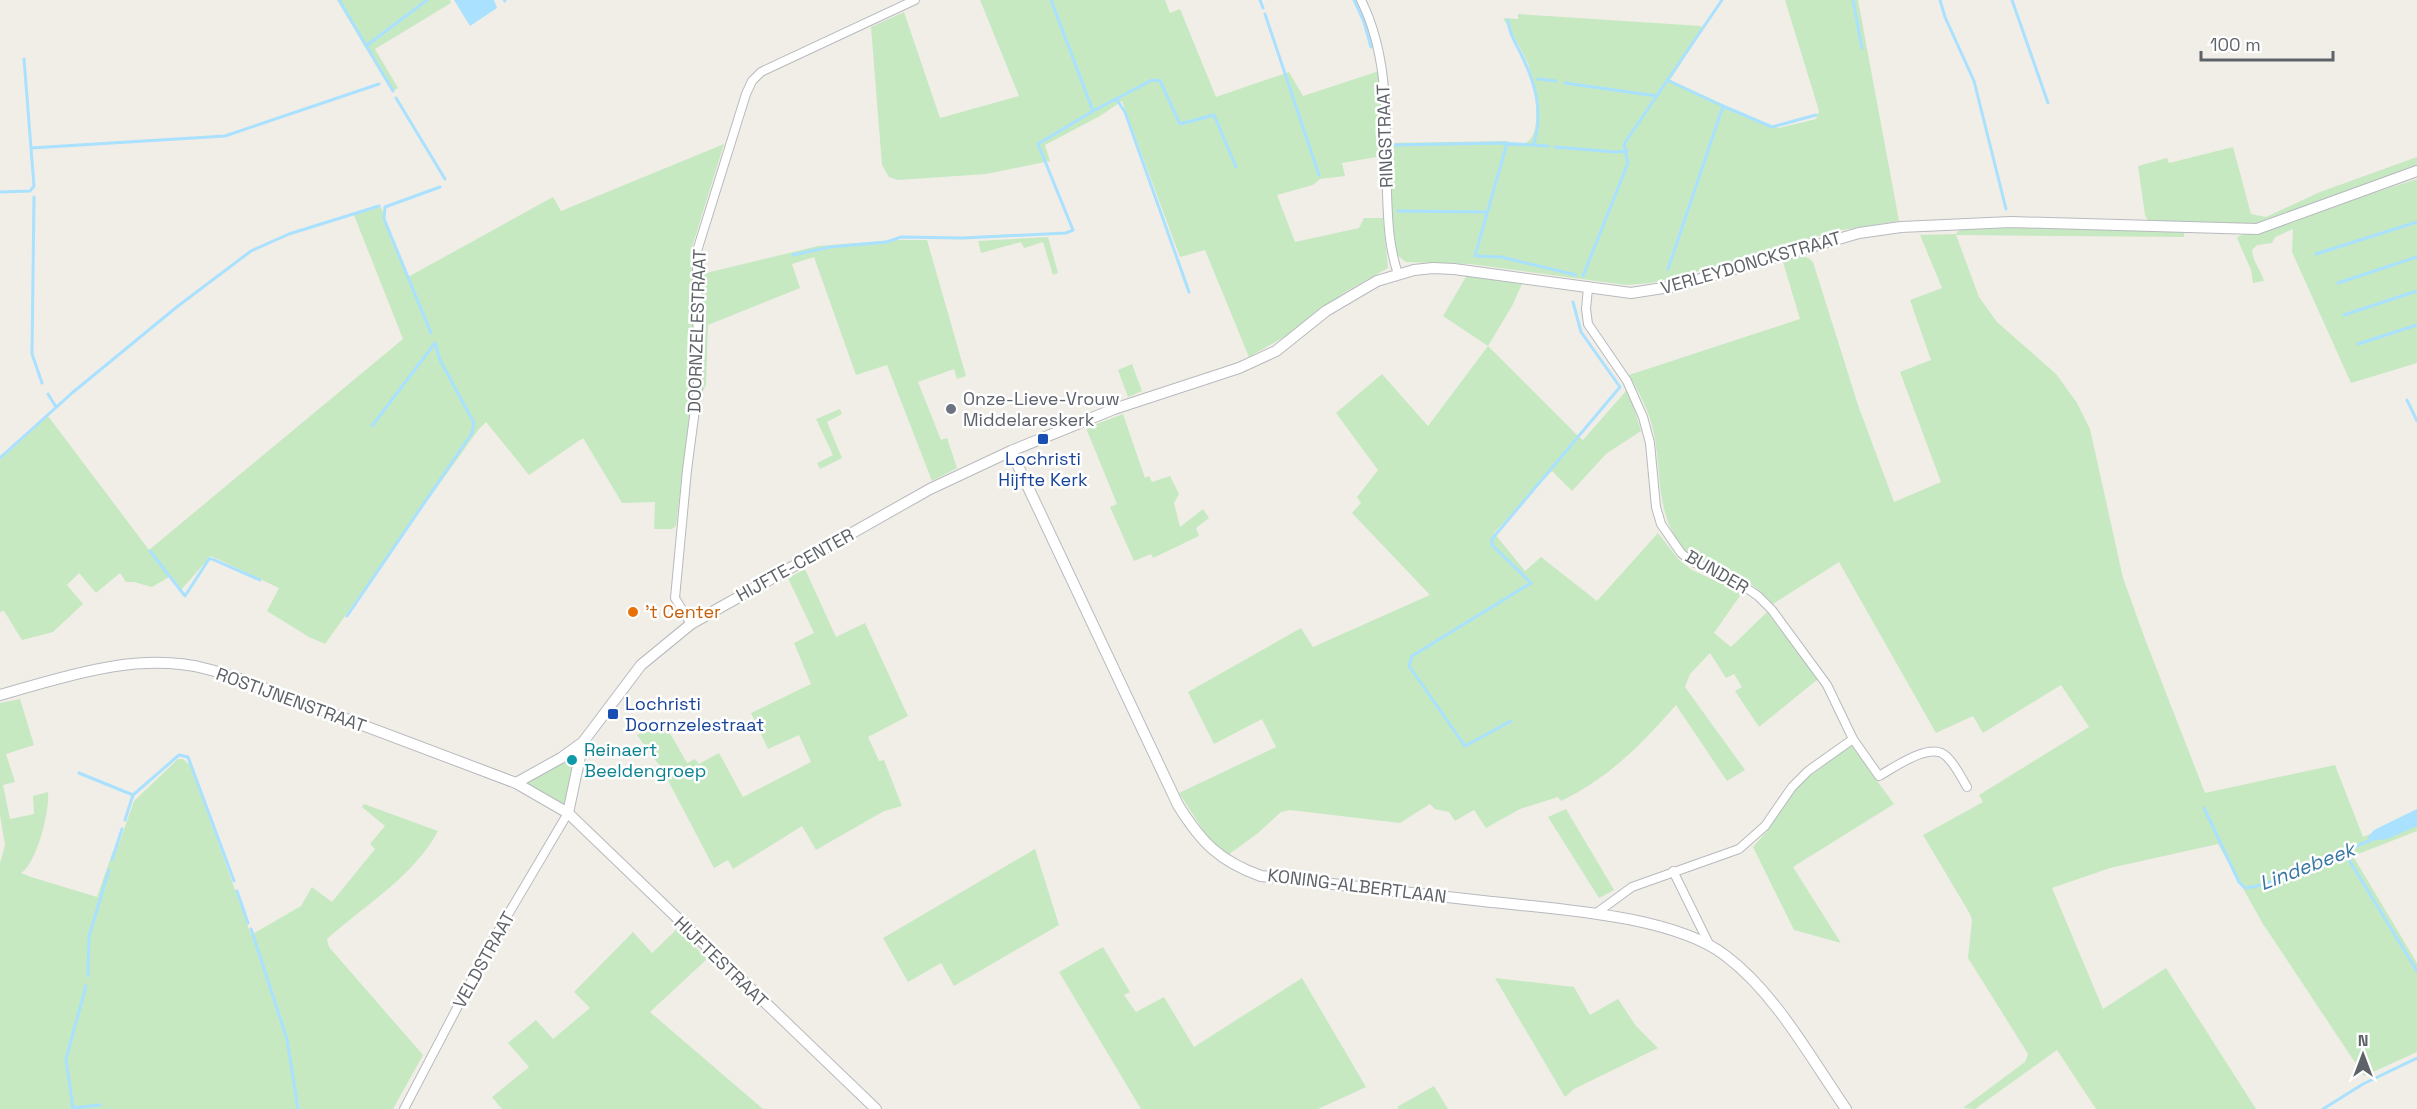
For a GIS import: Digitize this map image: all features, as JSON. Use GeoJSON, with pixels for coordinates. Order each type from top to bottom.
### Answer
{"type":"FeatureCollection","features":[{"type":"Feature","properties":{"kind":"street","name":"DOORNZELESTRAAT"},"geometry":{"type":"LineString","coordinates":[[691,624],[675,598],[687,470],[698,386],[697,251],[746,94],[752,81],[761,72],[915,0]]}},
{"type":"Feature","properties":{"kind":"street","name":"RINGSTRAAT"},"geometry":{"type":"LineString","coordinates":[[1361,0],[1374,32],[1383,69],[1388,239],[1398,274]]}},
{"type":"Feature","properties":{"kind":"street","name":"VERLEYDONCKSTRAAT"},"geometry":{"type":"LineString","coordinates":[[1011,451],[1114,409],[1239,368],[1276,351],[1345,298],[1377,281],[1398,274],[1433,268],[1454,269],[1631,293],[1657,290],[1859,233],[1901,227],[2011,222],[2256,229],[2417,171]]}},
{"type":"Feature","properties":{"kind":"street","name":"BUNDER"},"geometry":{"type":"LineString","coordinates":[[1588,288],[1586,309],[1588,324],[1628,381],[1643,417],[1650,443],[1656,507],[1661,524],[1681,553],[1692,561],[1742,585],[1773,610],[1827,686],[1852,739],[1879,776],[1927,750],[1940,751],[1948,757],[1967,787]]}},
{"type":"Feature","properties":{"kind":"street","name":"HIJFTE-CENTER"},"geometry":{"type":"LineString","coordinates":[[516,783],[561,758],[583,742],[641,665],[691,624],[930,489],[1011,451]]}},
{"type":"Feature","properties":{"kind":"street","name":"KONING-ALBERTLAAN"},"geometry":{"type":"LineString","coordinates":[[1011,451],[1178,805],[1195,832],[1209,848],[1236,867],[1262,876],[1595,914],[1664,928],[1708,944],[1740,968],[1766,994],[1846,1109]]}},
{"type":"Feature","properties":{"kind":"street","name":"ROSTIJNENSTRAAT"},"geometry":{"type":"LineString","coordinates":[[0,695],[93,669],[171,663],[206,668],[516,783],[568,813]]}},
{"type":"Feature","properties":{"kind":"street"},"geometry":{"type":"LineString","coordinates":[[1595,914],[1632,887],[1673,871],[1722,857],[1745,845],[1765,826],[1792,787],[1808,771],[1852,739]]}},
{"type":"Feature","properties":{"kind":"street","name":"HIJFTE-CENTER"},"geometry":{"type":"LineString","coordinates":[[568,813],[583,742]]}},
{"type":"Feature","properties":{"kind":"street","name":"VELDSTRAAT"},"geometry":{"type":"LineString","coordinates":[[404,1109],[490,945],[568,813]]}},
{"type":"Feature","properties":{"kind":"street","name":"HIJFTESTRAAT"},"geometry":{"type":"LineString","coordinates":[[568,813],[876,1109]]}},
{"type":"Feature","properties":{"kind":"street"},"geometry":{"type":"LineString","coordinates":[[1673,871],[1708,944]]}},
{"type":"Feature","properties":{"kind":"green space"},"geometry":{"type":"Polygon","coordinates":[[[337,0],[450,0],[451,3],[375,49],[398,88],[392,92],[337,0]]]}},
{"type":"Feature","properties":{"kind":"green space"},"geometry":{"type":"Polygon","coordinates":[[[980,0],[1165,0],[1170,13],[1180,9],[1216,97],[1289,72],[1303,96],[1379,71],[1382,156],[1342,163],[1345,176],[1320,179],[1313,185],[1277,195],[1295,242],[1359,228],[1364,218],[1383,218],[1388,268],[1345,292],[1284,337],[1249,357],[1205,250],[1180,257],[1122,101],[1100,116],[1045,145],[1050,161],[986,174],[898,180],[889,177],[882,165],[871,27],[904,12],[940,118],[1019,96],[980,0]]]}},
{"type":"Feature","properties":{"kind":"green space"},"geometry":{"type":"Polygon","coordinates":[[[1785,0],[1858,0],[1899,221],[1836,231],[1678,277],[1651,283],[1626,285],[1470,264],[1406,262],[1397,255],[1394,247],[1391,211],[1390,143],[1508,141],[1509,144],[1523,144],[1532,137],[1535,128],[1536,105],[1530,71],[1503,18],[1518,19],[1518,14],[1701,26],[1701,32],[1670,80],[1779,128],[1816,119],[1819,111],[1785,0]]]}},
{"type":"Feature","properties":{"kind":"green space"},"geometry":{"type":"Polygon","coordinates":[[[724,144],[692,247],[694,375],[676,526],[672,529],[654,529],[655,502],[622,503],[583,438],[529,475],[486,422],[325,644],[309,637],[267,611],[279,588],[211,556],[180,591],[169,577],[152,587],[126,582],[120,573],[96,593],[79,573],[67,585],[83,604],[53,632],[22,640],[4,611],[0,612],[0,460],[48,416],[149,550],[403,339],[354,215],[381,207],[408,277],[553,197],[561,211],[724,144]]]}},
{"type":"Feature","properties":{"kind":"green space"},"geometry":{"type":"Polygon","coordinates":[[[2233,147],[2251,214],[2266,217],[2320,192],[2417,157],[2417,166],[2258,224],[2148,221],[2145,215],[2138,166],[2167,158],[2169,163],[2233,147]]]}},
{"type":"Feature","properties":{"kind":"green space"},"geometry":{"type":"Polygon","coordinates":[[[2417,179],[2417,363],[2351,383],[2292,252],[2293,229],[2275,237],[2272,243],[2257,245],[2252,250],[2264,281],[2253,283],[2251,270],[2237,238],[2417,179]]]}},
{"type":"Feature","properties":{"kind":"green space"},"geometry":{"type":"Polygon","coordinates":[[[1963,226],[2184,231],[2184,237],[1956,235],[1979,297],[1997,322],[2056,374],[2077,403],[2090,429],[2123,578],[2205,793],[2335,765],[2363,837],[2417,815],[2417,831],[2353,856],[2417,963],[2417,1052],[2364,1076],[2263,924],[2218,844],[2110,868],[2052,888],[2103,1009],[2166,968],[2256,1109],[2096,1109],[2057,1050],[1975,1109],[1963,1108],[2025,1062],[2028,1054],[1968,958],[1972,920],[1970,914],[1923,835],[1983,802],[1979,795],[2089,727],[2061,685],[1983,733],[1973,716],[1936,733],[1839,562],[1773,604],[1749,583],[1706,565],[1691,555],[1684,549],[1668,522],[1661,494],[1652,426],[1629,375],[1800,319],[1783,262],[1806,257],[1813,262],[1858,405],[1894,502],[1941,482],[1900,372],[1931,360],[1910,300],[1942,288],[1920,235],[1956,234],[1963,226]]]}},
{"type":"Feature","properties":{"kind":"green space"},"geometry":{"type":"Polygon","coordinates":[[[1048,237],[1058,273],[1053,275],[1043,242],[1024,248],[1021,242],[981,253],[978,241],[1048,237]]]}},
{"type":"Feature","properties":{"kind":"green space"},"geometry":{"type":"Polygon","coordinates":[[[894,240],[927,240],[966,376],[957,379],[954,369],[918,382],[941,440],[947,438],[957,468],[932,481],[887,365],[856,375],[814,257],[792,264],[800,288],[708,325],[706,385],[701,395],[702,274],[818,246],[894,240]]]}},
{"type":"Feature","properties":{"kind":"green space"},"geometry":{"type":"Polygon","coordinates":[[[1467,275],[1522,284],[1512,306],[1488,346],[1443,316],[1467,275]]]}},
{"type":"Feature","properties":{"kind":"green space"},"geometry":{"type":"Polygon","coordinates":[[[1488,346],[1583,440],[1626,391],[1641,431],[1606,454],[1572,491],[1552,471],[1494,533],[1525,571],[1541,557],[1597,601],[1658,533],[1679,560],[1692,570],[1742,593],[1714,633],[1731,647],[1767,612],[1818,679],[1759,727],[1735,691],[1742,687],[1734,674],[1726,678],[1710,653],[1690,674],[1685,687],[1745,770],[1727,781],[1676,705],[1624,759],[1594,782],[1561,801],[1558,797],[1520,809],[1486,828],[1474,810],[1455,821],[1449,812],[1435,809],[1430,804],[1400,823],[1290,810],[1281,812],[1258,833],[1228,855],[1210,841],[1179,793],[1276,747],[1262,719],[1214,744],[1188,692],[1301,628],[1313,647],[1430,595],[1352,513],[1361,503],[1357,497],[1378,470],[1336,413],[1382,374],[1428,426],[1488,346]]]}},
{"type":"Feature","properties":{"kind":"green space"},"geometry":{"type":"Polygon","coordinates":[[[1132,364],[1142,391],[1128,397],[1118,370],[1132,364]]]}},
{"type":"Feature","properties":{"kind":"green space"},"geometry":{"type":"Polygon","coordinates":[[[840,409],[842,414],[827,422],[842,458],[820,469],[817,463],[833,455],[816,419],[840,409]]]}},
{"type":"Feature","properties":{"kind":"green space"},"geometry":{"type":"Polygon","coordinates":[[[1123,414],[1145,478],[1149,476],[1152,482],[1170,476],[1179,494],[1174,503],[1180,527],[1203,509],[1209,518],[1196,528],[1199,536],[1153,558],[1151,554],[1134,561],[1110,507],[1117,504],[1086,428],[1123,414]]]}},
{"type":"Feature","properties":{"kind":"green space"},"geometry":{"type":"Polygon","coordinates":[[[805,569],[836,637],[865,623],[908,716],[868,737],[879,761],[884,760],[902,806],[884,811],[816,850],[802,826],[733,869],[728,860],[714,868],[662,769],[637,735],[663,721],[687,763],[695,759],[699,764],[719,753],[743,797],[811,762],[799,735],[768,749],[751,713],[811,684],[794,643],[814,633],[788,578],[805,569]]]}},
{"type":"Feature","properties":{"kind":"green space"},"geometry":{"type":"Polygon","coordinates":[[[20,699],[34,745],[6,754],[15,782],[3,785],[10,819],[34,814],[33,796],[48,792],[47,811],[37,848],[27,867],[21,873],[31,877],[97,897],[134,801],[178,759],[183,759],[191,766],[251,935],[301,906],[312,887],[332,902],[375,849],[370,844],[385,826],[362,807],[364,804],[438,831],[416,862],[402,876],[327,939],[329,947],[423,1055],[393,1109],[0,1109],[0,863],[5,845],[0,815],[0,703],[20,699]]]}},
{"type":"Feature","properties":{"kind":"green space"},"geometry":{"type":"Polygon","coordinates":[[[583,742],[568,813],[516,783],[583,742]]]}},
{"type":"Feature","properties":{"kind":"green space"},"geometry":{"type":"Polygon","coordinates":[[[1851,745],[1894,804],[1793,867],[1841,943],[1794,930],[1753,847],[1768,830],[1799,784],[1851,745]]]}},
{"type":"Feature","properties":{"kind":"green space"},"geometry":{"type":"Polygon","coordinates":[[[1566,809],[1614,890],[1599,898],[1548,817],[1566,809]]]}},
{"type":"Feature","properties":{"kind":"green space"},"geometry":{"type":"Polygon","coordinates":[[[1035,849],[1059,925],[954,986],[941,963],[908,982],[883,938],[1035,849]]]}},
{"type":"Feature","properties":{"kind":"green space"},"geometry":{"type":"Polygon","coordinates":[[[677,929],[707,959],[650,1012],[763,1109],[502,1109],[492,1097],[529,1067],[508,1043],[536,1020],[553,1039],[590,1008],[574,992],[633,932],[652,953],[677,929]]]}},
{"type":"Feature","properties":{"kind":"green space"},"geometry":{"type":"Polygon","coordinates":[[[1103,947],[1130,992],[1124,995],[1136,1012],[1164,997],[1194,1047],[1302,978],[1366,1087],[1318,1109],[1141,1109],[1059,972],[1103,947]]]}},
{"type":"Feature","properties":{"kind":"green space"},"geometry":{"type":"Polygon","coordinates":[[[1495,978],[1574,987],[1590,1015],[1618,999],[1636,1026],[1658,1048],[1574,1089],[1565,1097],[1495,978]]]}},
{"type":"Feature","properties":{"kind":"green space"},"geometry":{"type":"Polygon","coordinates":[[[1434,1086],[1448,1109],[1399,1109],[1397,1107],[1434,1086]]]}},
{"type":"Feature","properties":{"kind":"water"},"geometry":{"type":"Polygon","coordinates":[[[454,0],[494,0],[497,8],[470,26],[454,0]]]}},
{"type":"Feature","properties":{"kind":"water"},"geometry":{"type":"Polygon","coordinates":[[[2417,809],[2417,826],[2387,839],[2369,841],[2368,837],[2374,830],[2417,809]]]}},
{"type":"Feature","properties":{"kind":"waterway"},"geometry":{"type":"LineString","coordinates":[[339,0],[393,91]]}},
{"type":"Feature","properties":{"kind":"waterway"},"geometry":{"type":"LineString","coordinates":[[366,46],[427,0]]}},
{"type":"Feature","properties":{"kind":"waterway"},"geometry":{"type":"LineString","coordinates":[[793,255],[830,247],[887,242],[901,237],[962,238],[1066,233],[1073,230],[1038,144],[1093,111],[1051,0]]}},
{"type":"Feature","properties":{"kind":"waterway"},"geometry":{"type":"LineString","coordinates":[[1260,0],[1263,8]]}},
{"type":"Feature","properties":{"kind":"waterway"},"geometry":{"type":"LineString","coordinates":[[1354,0],[1364,22],[1371,47]]}},
{"type":"Feature","properties":{"kind":"waterway"},"geometry":{"type":"LineString","coordinates":[[1583,276],[1628,163],[1624,144],[1722,0]]}},
{"type":"Feature","properties":{"kind":"waterway"},"geometry":{"type":"LineString","coordinates":[[1853,0],[1862,48]]}},
{"type":"Feature","properties":{"kind":"waterway"},"geometry":{"type":"LineString","coordinates":[[1940,0],[1945,17],[1974,81],[2006,209]]}},
{"type":"Feature","properties":{"kind":"waterway"},"geometry":{"type":"LineString","coordinates":[[2012,0],[2048,103]]}},
{"type":"Feature","properties":{"kind":"waterway"},"geometry":{"type":"LineString","coordinates":[[1265,14],[1319,175]]}},
{"type":"Feature","properties":{"kind":"waterway"},"geometry":{"type":"LineString","coordinates":[[1508,20],[1511,34],[1531,77],[1537,98],[1538,120],[1534,143]]}},
{"type":"Feature","properties":{"kind":"waterway"},"geometry":{"type":"LineString","coordinates":[[24,59],[31,148]]}},
{"type":"Feature","properties":{"kind":"waterway"},"geometry":{"type":"LineString","coordinates":[[1538,79],[1556,81]]}},
{"type":"Feature","properties":{"kind":"waterway"},"geometry":{"type":"LineString","coordinates":[[1093,111],[1152,80],[1160,81],[1180,124],[1214,115],[1236,167]]}},
{"type":"Feature","properties":{"kind":"waterway"},"geometry":{"type":"LineString","coordinates":[[1667,80],[1723,106],[1668,269]]}},
{"type":"Feature","properties":{"kind":"waterway"},"geometry":{"type":"LineString","coordinates":[[1565,83],[1657,96]]}},
{"type":"Feature","properties":{"kind":"waterway"},"geometry":{"type":"LineString","coordinates":[[0,192],[30,191],[34,186],[31,148],[225,136],[379,84]]}},
{"type":"Feature","properties":{"kind":"waterway"},"geometry":{"type":"LineString","coordinates":[[396,98],[445,179]]}},
{"type":"Feature","properties":{"kind":"waterway"},"geometry":{"type":"LineString","coordinates":[[1117,100],[1125,112],[1189,292]]}},
{"type":"Feature","properties":{"kind":"waterway"},"geometry":{"type":"LineString","coordinates":[[1723,106],[1772,127],[1816,115]]}},
{"type":"Feature","properties":{"kind":"waterway"},"geometry":{"type":"LineString","coordinates":[[1394,145],[1500,143],[1548,146]]}},
{"type":"Feature","properties":{"kind":"waterway"},"geometry":{"type":"LineString","coordinates":[[1507,143],[1475,256],[1501,257],[1576,275]]}},
{"type":"Feature","properties":{"kind":"waterway"},"geometry":{"type":"LineString","coordinates":[[1555,147],[1627,151]]}},
{"type":"Feature","properties":{"kind":"waterway"},"geometry":{"type":"LineString","coordinates":[[431,333],[384,219],[385,207],[440,187]]}},
{"type":"Feature","properties":{"kind":"waterway"},"geometry":{"type":"LineString","coordinates":[[34,197],[32,354],[42,383]]}},
{"type":"Feature","properties":{"kind":"waterway"},"geometry":{"type":"LineString","coordinates":[[0,458],[72,393],[178,306],[251,251],[289,234],[379,206]]}},
{"type":"Feature","properties":{"kind":"waterway"},"geometry":{"type":"LineString","coordinates":[[1398,211],[1487,212]]}},
{"type":"Feature","properties":{"kind":"waterway"},"geometry":{"type":"LineString","coordinates":[[2316,254],[2417,222]]}},
{"type":"Feature","properties":{"kind":"waterway"},"geometry":{"type":"LineString","coordinates":[[2338,283],[2417,257]]}},
{"type":"Feature","properties":{"kind":"waterway"},"geometry":{"type":"LineString","coordinates":[[2344,315],[2417,291]]}},
{"type":"Feature","properties":{"kind":"waterway"},"geometry":{"type":"LineString","coordinates":[[1511,721],[1465,746],[1409,666],[1412,656],[1531,583],[1492,545],[1492,539],[1620,387],[1581,332],[1573,302]]}},
{"type":"Feature","properties":{"kind":"waterway"},"geometry":{"type":"LineString","coordinates":[[2358,344],[2417,325]]}},
{"type":"Feature","properties":{"kind":"waterway"},"geometry":{"type":"LineString","coordinates":[[372,426],[435,343]]}},
{"type":"Feature","properties":{"kind":"waterway"},"geometry":{"type":"LineString","coordinates":[[347,616],[472,433],[474,423],[440,360],[435,343]]}},
{"type":"Feature","properties":{"kind":"waterway"},"geometry":{"type":"LineString","coordinates":[[48,394],[56,407]]}},
{"type":"Feature","properties":{"kind":"waterway"},"geometry":{"type":"LineString","coordinates":[[2407,400],[2417,421]]}},
{"type":"Feature","properties":{"kind":"waterway"},"geometry":{"type":"LineString","coordinates":[[150,551],[185,596],[209,559],[260,580]]}},
{"type":"Feature","properties":{"kind":"waterway"},"geometry":{"type":"LineString","coordinates":[[125,820],[133,795],[179,755],[188,757],[234,881]]}},
{"type":"Feature","properties":{"kind":"waterway"},"geometry":{"type":"LineString","coordinates":[[79,773],[133,795]]}},
{"type":"Feature","properties":{"kind":"waterway","name":"Lindebeek"},"geometry":{"type":"LineString","coordinates":[[2204,808],[2239,882],[2245,888],[2263,885],[2371,840]]}},
{"type":"Feature","properties":{"kind":"waterway"},"geometry":{"type":"LineString","coordinates":[[112,860],[122,829]]}},
{"type":"Feature","properties":{"kind":"waterway"},"geometry":{"type":"LineString","coordinates":[[2343,850],[2417,971]]}},
{"type":"Feature","properties":{"kind":"waterway"},"geometry":{"type":"LineString","coordinates":[[88,976],[89,936],[109,870]]}},
{"type":"Feature","properties":{"kind":"waterway"},"geometry":{"type":"LineString","coordinates":[[237,891],[248,923]]}},
{"type":"Feature","properties":{"kind":"waterway"},"geometry":{"type":"LineString","coordinates":[[251,929],[287,1039],[298,1109]]}},
{"type":"Feature","properties":{"kind":"waterway"},"geometry":{"type":"LineString","coordinates":[[73,1109],[66,1059],[86,986]]}},
{"type":"Feature","properties":{"kind":"waterway"},"geometry":{"type":"LineString","coordinates":[[2323,1109],[2363,1084],[2417,1058]]}},
{"type":"Feature","properties":{"kind":"waterway"},"geometry":{"type":"LineString","coordinates":[[73,1108],[100,1105]]}},
{"type":"Feature","properties":{"kind":"place","name":"Onze-Lieve-Vrouw Middelareskerk"},"geometry":{"type":"Point","coordinates":[951,409]}},
{"type":"Feature","properties":{"kind":"place","name":"Lochristi Hijfte Kerk"},"geometry":{"type":"Point","coordinates":[1043,439]}},
{"type":"Feature","properties":{"kind":"place","name":"'t Center"},"geometry":{"type":"Point","coordinates":[633,612]}},
{"type":"Feature","properties":{"kind":"place","name":"Lochristi Doornzelestraat"},"geometry":{"type":"Point","coordinates":[613,714]}},
{"type":"Feature","properties":{"kind":"place","name":"Reinaert Beeldengroep"},"geometry":{"type":"Point","coordinates":[572,760]}}]}
